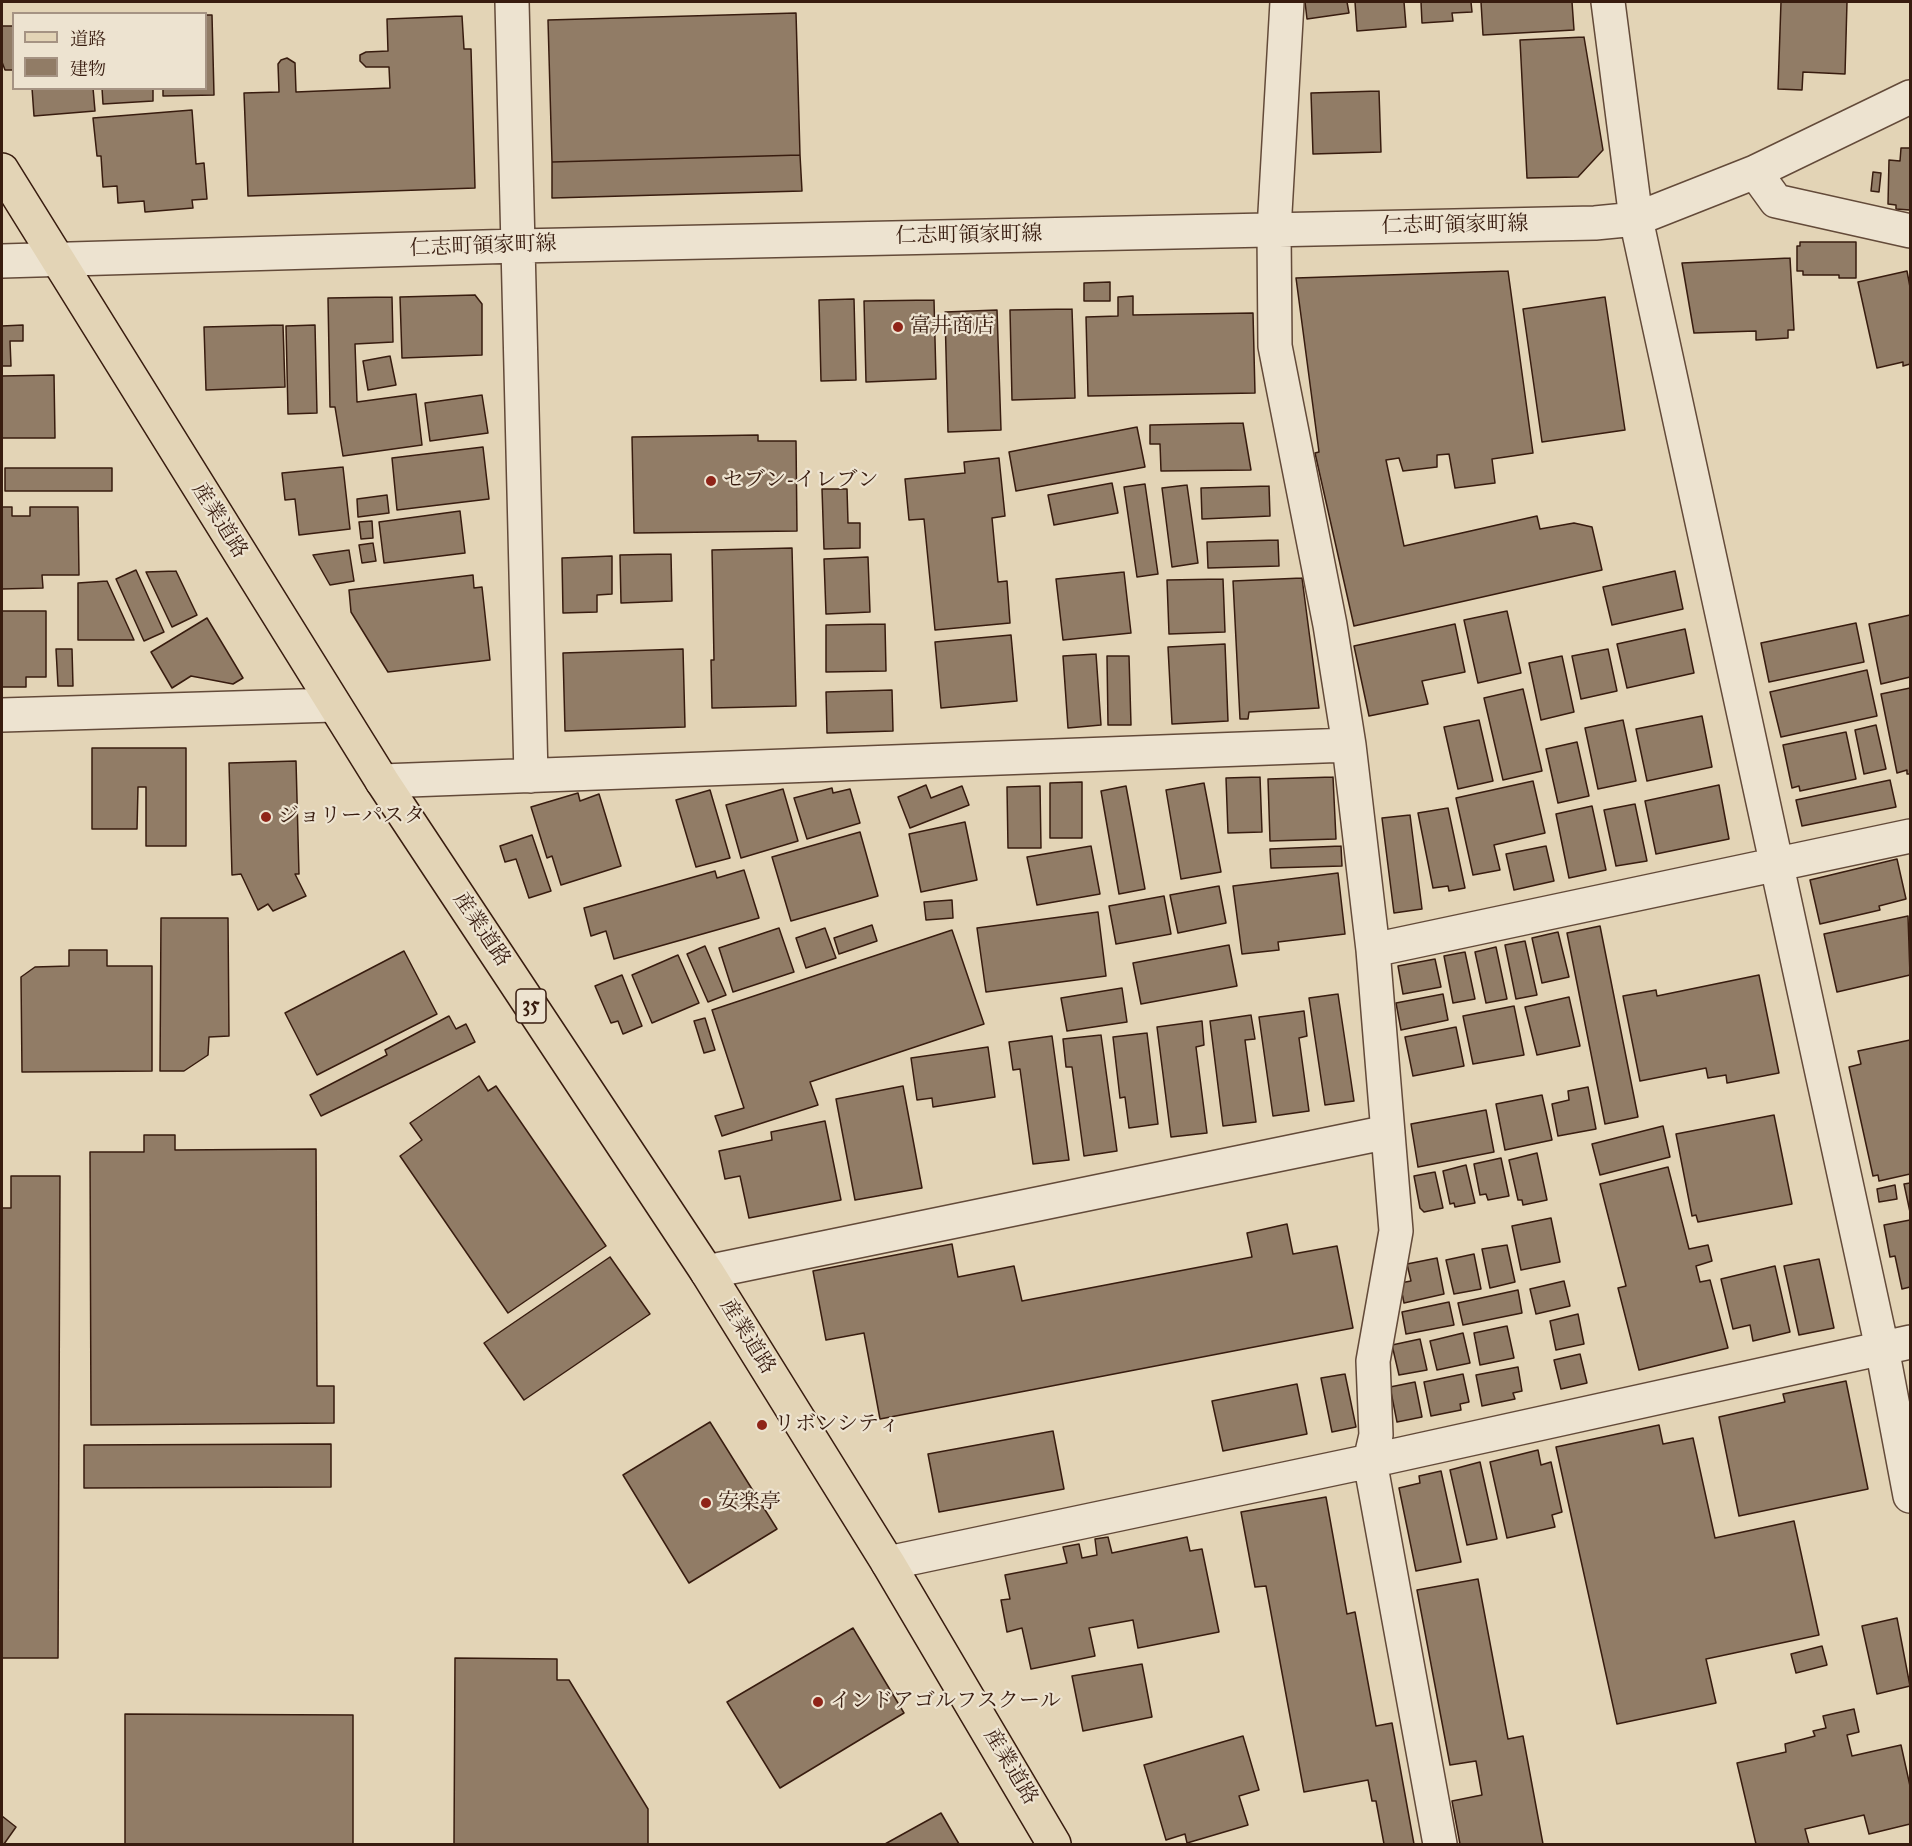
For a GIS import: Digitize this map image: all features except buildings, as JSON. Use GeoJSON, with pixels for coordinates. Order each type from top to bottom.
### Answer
{"type":"FeatureCollection","features":[{"type":"Feature","properties":{"kind":"main road","name":"産業道路"},"geometry":{"type":"LineString","coordinates":[[2,170],[382,781],[707,1272],[888,1563],[1054,1845]]}},
{"type":"Feature","properties":{"kind":"street"},"geometry":{"type":"LineString","coordinates":[[512,2],[531,776]]}},
{"type":"Feature","properties":{"kind":"street"},"geometry":{"type":"LineString","coordinates":[[1287,2],[1274,230],[1275,346],[1330,625],[1349,745],[1373,950],[1396,1231],[1373,1361],[1376,1435],[1370,1461],[1440,1845]]}},
{"type":"Feature","properties":{"kind":"street"},"geometry":{"type":"LineString","coordinates":[[1608,2],[1636,219],[1778,866],[1897,1345],[1911,1496]]}},
{"type":"Feature","properties":{"kind":"street","name":"仁志町領家町線"},"geometry":{"type":"LineString","coordinates":[[2,261],[518,246],[1595,223],[1636,219],[1755,172],[1911,97]]}},
{"type":"Feature","properties":{"kind":"street"},"geometry":{"type":"LineString","coordinates":[[1755,172],[1776,201],[1911,231]]}},
{"type":"Feature","properties":{"kind":"street"},"geometry":{"type":"LineString","coordinates":[[2,715],[334,705]]}},
{"type":"Feature","properties":{"kind":"street"},"geometry":{"type":"LineString","coordinates":[[382,781],[1349,745]]}},
{"type":"Feature","properties":{"kind":"street"},"geometry":{"type":"LineString","coordinates":[[1373,950],[1911,836]]}},
{"type":"Feature","properties":{"kind":"street"},"geometry":{"type":"LineString","coordinates":[[707,1272],[1388,1132]]}},
{"type":"Feature","properties":{"kind":"street"},"geometry":{"type":"LineString","coordinates":[[888,1563],[1370,1461],[1897,1345]]}},
{"type":"Feature","properties":{"kind":"place","name":"富井商店"},"geometry":{"type":"Point","coordinates":[898,327]}},
{"type":"Feature","properties":{"kind":"place","name":"セブン-イレブン"},"geometry":{"type":"Point","coordinates":[711,481]}},
{"type":"Feature","properties":{"kind":"place","name":"ジョリーパスタ"},"geometry":{"type":"Point","coordinates":[266,817]}},
{"type":"Feature","properties":{"kind":"place","name":"リボンシティ"},"geometry":{"type":"Point","coordinates":[762,1425]}},
{"type":"Feature","properties":{"kind":"place","name":"安楽亭"},"geometry":{"type":"Point","coordinates":[706,1503]}},
{"type":"Feature","properties":{"kind":"place","name":"インドアゴルフスクール"},"geometry":{"type":"Point","coordinates":[818,1702]}}]}
